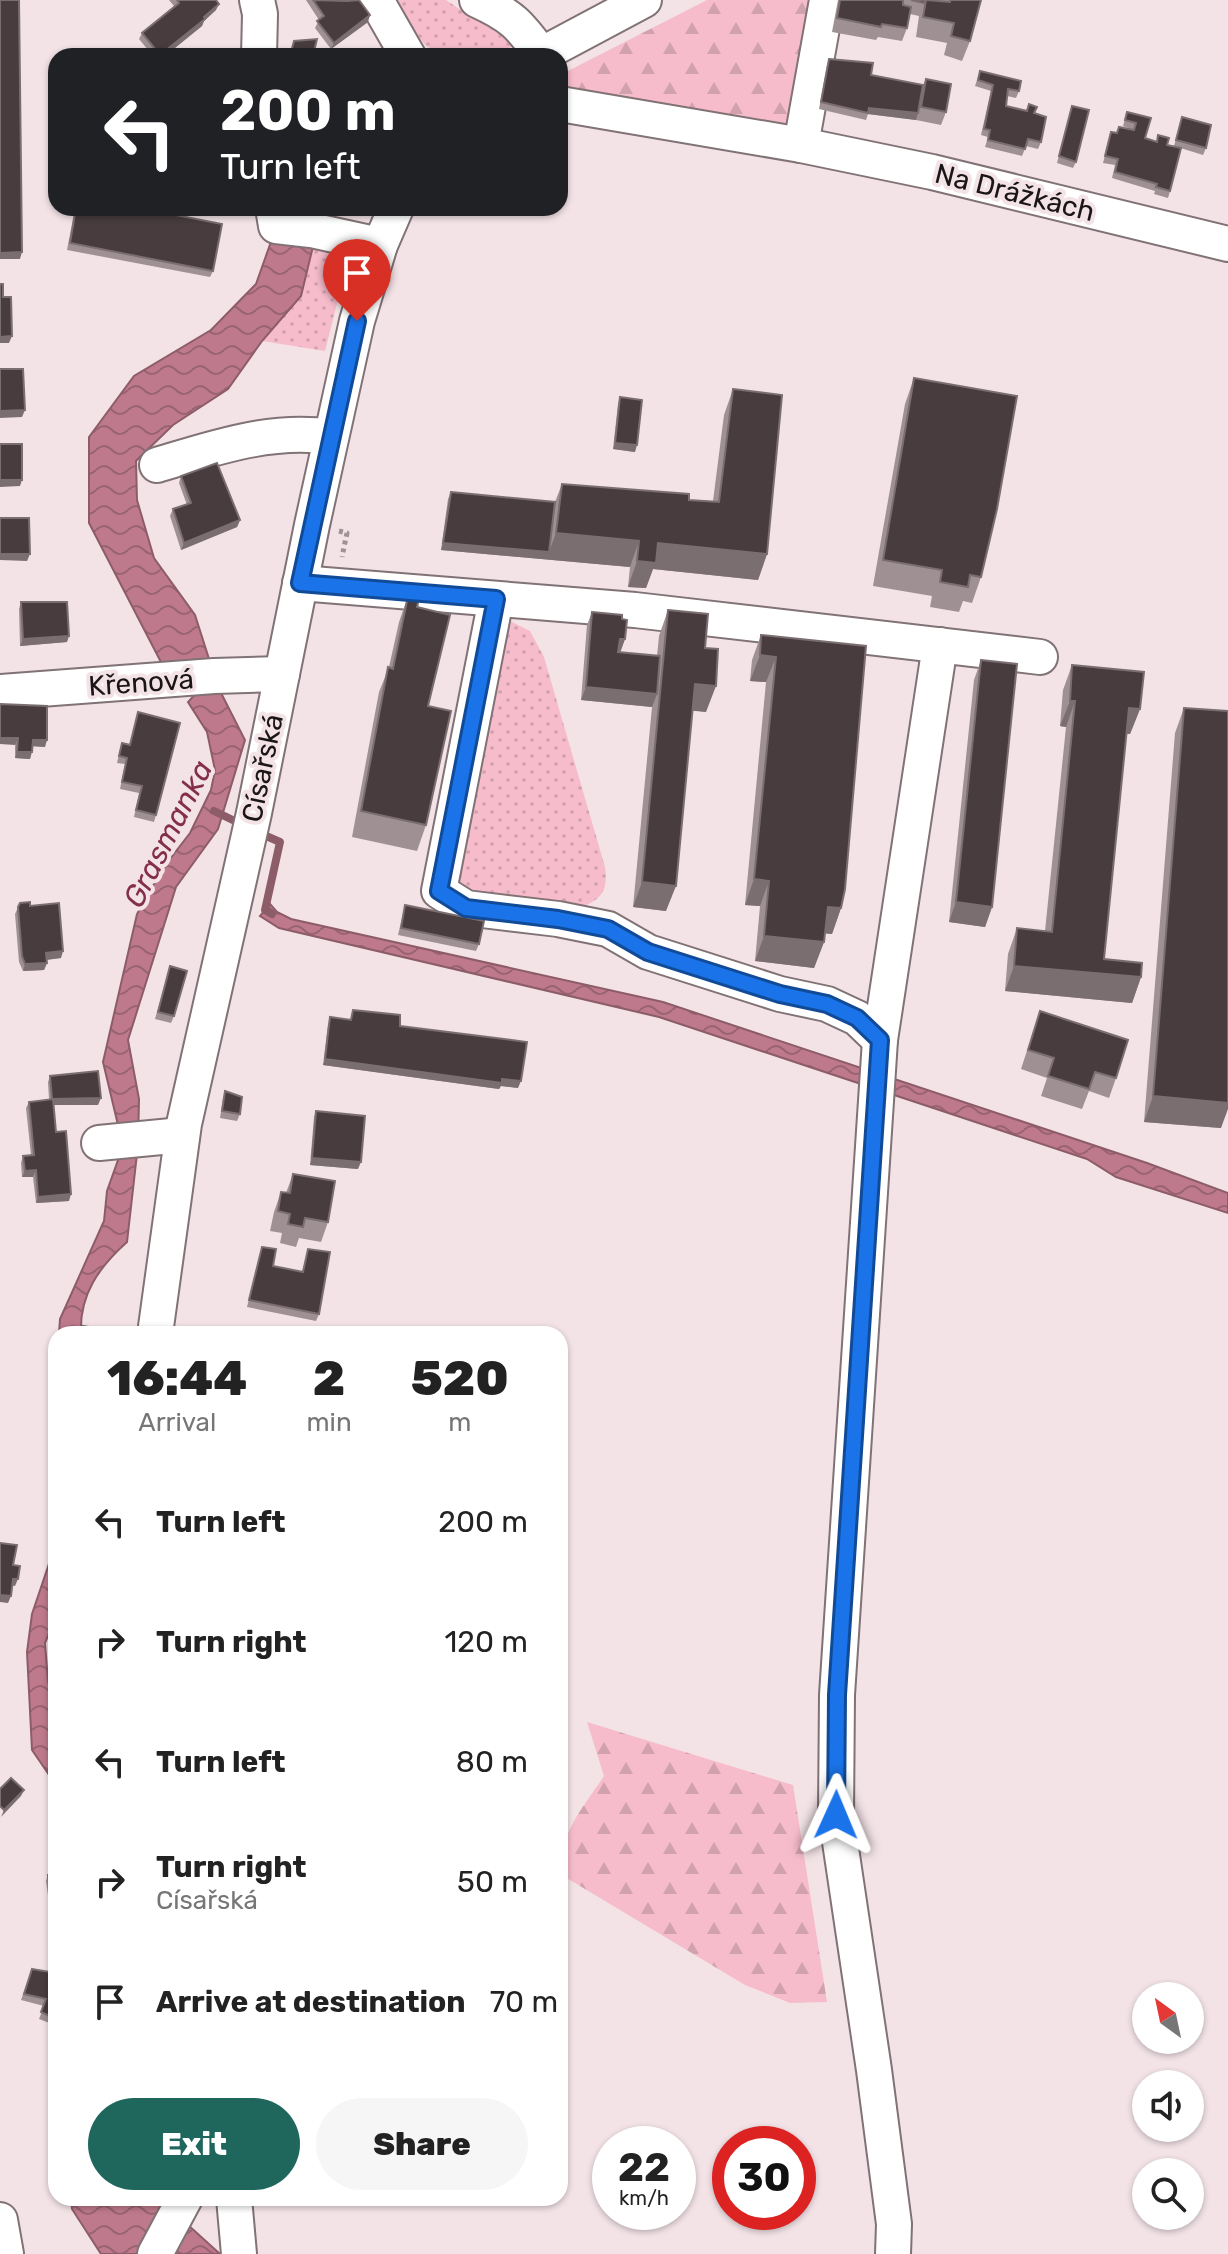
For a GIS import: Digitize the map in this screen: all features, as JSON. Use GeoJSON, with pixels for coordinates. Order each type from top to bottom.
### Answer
{"type":"FeatureCollection","features":[{"type":"Feature","properties":{"kind":"street"},"geometry":{"type":"LineString","coordinates":[[257,0],[259,48]]}},
{"type":"Feature","properties":{"kind":"street"},"geometry":{"type":"LineString","coordinates":[[376,0],[403,48]]}},
{"type":"Feature","properties":{"kind":"street"},"geometry":{"type":"LineString","coordinates":[[477,0],[509,15],[535,48]]}},
{"type":"Feature","properties":{"kind":"street"},"geometry":{"type":"LineString","coordinates":[[553,48],[644,0]]}},
{"type":"Feature","properties":{"kind":"street"},"geometry":{"type":"LineString","coordinates":[[801,145],[827,0]]}},
{"type":"Feature","properties":{"kind":"street","name":"Na Drážkách"},"geometry":{"type":"LineString","coordinates":[[568,105],[801,145],[932,172],[1228,244]]}},
{"type":"Feature","properties":{"kind":"street","name":"Císařská"},"geometry":{"type":"LineString","coordinates":[[156,1326],[182,1135],[357,321],[380,245],[393,216]]}},
{"type":"Feature","properties":{"kind":"street"},"geometry":{"type":"LineString","coordinates":[[282,223],[380,245]]}},
{"type":"Feature","properties":{"kind":"street"},"geometry":{"type":"LineString","coordinates":[[157,465],[248,440],[303,433],[331,437]]}},
{"type":"Feature","properties":{"kind":"street"},"geometry":{"type":"LineString","coordinates":[[300,583],[635,610],[1040,657]]}},
{"type":"Feature","properties":{"kind":"street"},"geometry":{"type":"LineString","coordinates":[[496,599],[439,891],[466,908],[558,919],[608,929],[648,952],[780,994],[827,1004],[857,1018],[880,1040]]}},
{"type":"Feature","properties":{"kind":"street"},"geometry":{"type":"LineString","coordinates":[[893,2254],[894,2224],[878,2100],[836,1815],[837,1695],[880,1040],[940,645]]}},
{"type":"Feature","properties":{"kind":"street","name":"Křenová"},"geometry":{"type":"LineString","coordinates":[[0,692],[282,674]]}},
{"type":"Feature","properties":{"kind":"street"},"geometry":{"type":"LineString","coordinates":[[120,1141],[182,1135]]}},
{"type":"Feature","properties":{"kind":"street"},"geometry":{"type":"LineString","coordinates":[[235,2206],[239,2254]]}},
{"type":"Feature","properties":{"kind":"street"},"geometry":{"type":"LineString","coordinates":[[155,2254],[180,2208]]}},
{"type":"Feature","properties":{"kind":"street"},"geometry":{"type":"LineString","coordinates":[[0,2220],[6,2254]]}},
{"type":"Feature","properties":{"kind":"green space"},"geometry":{"type":"Polygon","coordinates":[[[390,0],[446,0],[464,12],[501,25],[514,39],[509,48],[430,48],[390,0]]]}},
{"type":"Feature","properties":{"kind":"green space"},"geometry":{"type":"Polygon","coordinates":[[[707,0],[818,0],[796,129],[568,87],[568,71],[707,0]]]}},
{"type":"Feature","properties":{"kind":"green space"},"geometry":{"type":"Polygon","coordinates":[[[315,238],[349,256],[325,351],[262,341],[301,296],[315,238]]]}},
{"type":"Feature","properties":{"kind":"green space"},"geometry":{"type":"Polygon","coordinates":[[[504,618],[530,631],[544,657],[605,867],[605,887],[599,897],[582,907],[455,890],[504,618]]]}},
{"type":"Feature","properties":{"kind":"green space"},"geometry":{"type":"Polygon","coordinates":[[[587,1722],[793,1785],[827,2002],[790,2003],[745,1985],[568,1879],[568,1833],[604,1776],[587,1722]]]}},
{"type":"Feature","properties":{"kind":"water"},"geometry":{"type":"Polygon","coordinates":[[[280,216],[306,216],[315,238],[301,296],[262,341],[228,389],[173,425],[136,461],[137,500],[154,558],[195,615],[218,687],[245,740],[218,829],[176,887],[128,1040],[139,1099],[138,1145],[127,1242],[108,1261],[93,1283],[83,1307],[81,1326],[60,1326],[104,1221],[107,1191],[123,1146],[103,1062],[137,914],[163,868],[190,833],[211,790],[215,770],[207,732],[188,702],[200,689],[163,666],[89,523],[89,437],[134,376],[211,330],[256,284],[280,216]]]}},
{"type":"Feature","properties":{"kind":"water"},"geometry":{"type":"Polygon","coordinates":[[[270,904],[277,912],[291,919],[663,1002],[1147,1163],[1228,1193],[1228,1213],[1116,1177],[1087,1159],[659,1017],[279,928],[260,916],[270,904]]]}},
{"type":"Feature","properties":{"kind":"water"},"geometry":{"type":"Polygon","coordinates":[[[48,1567],[48,1636],[45,1643],[48,1773],[32,1750],[27,1652],[32,1614],[48,1567]]]}},
{"type":"Feature","properties":{"kind":"water"},"geometry":{"type":"Polygon","coordinates":[[[72,2206],[161,2206],[187,2224],[220,2254],[101,2254],[72,2206]]]}},
{"type":"Feature","properties":{"kind":"building"},"geometry":{"type":"Polygon","coordinates":[[[0,0],[19,0],[22,252],[0,253],[0,0]]]}},
{"type":"Feature","properties":{"kind":"building"},"geometry":{"type":"Polygon","coordinates":[[[177,0],[216,0],[219,4],[169,48],[154,48],[142,33],[179,3],[177,0]]]}},
{"type":"Feature","properties":{"kind":"building"},"geometry":{"type":"Polygon","coordinates":[[[313,0],[359,0],[370,15],[334,43],[317,21],[324,16],[313,0]]]}},
{"type":"Feature","properties":{"kind":"building"},"geometry":{"type":"Polygon","coordinates":[[[840,0],[903,0],[903,5],[911,7],[907,28],[882,24],[881,27],[837,18],[840,0]]]}},
{"type":"Feature","properties":{"kind":"building"},"geometry":{"type":"Polygon","coordinates":[[[926,0],[981,0],[970,41],[951,36],[954,23],[923,17],[926,0]]]}},
{"type":"Feature","properties":{"kind":"building"},"geometry":{"type":"Polygon","coordinates":[[[317,39],[315,48],[292,48],[294,41],[317,39]]]}},
{"type":"Feature","properties":{"kind":"building"},"geometry":{"type":"Polygon","coordinates":[[[829,59],[873,63],[871,75],[923,85],[918,113],[869,108],[868,113],[821,102],[829,59]]]}},
{"type":"Feature","properties":{"kind":"building"},"geometry":{"type":"Polygon","coordinates":[[[980,71],[1021,81],[1019,91],[1008,89],[1006,106],[1027,111],[1029,104],[1037,107],[1034,113],[1046,117],[1041,142],[1028,139],[1025,149],[988,140],[990,130],[984,129],[993,85],[978,80],[980,71]]]}},
{"type":"Feature","properties":{"kind":"building"},"geometry":{"type":"Polygon","coordinates":[[[926,79],[951,84],[946,112],[921,107],[926,79]]]}},
{"type":"Feature","properties":{"kind":"building"},"geometry":{"type":"Polygon","coordinates":[[[1072,106],[1089,110],[1076,162],[1059,156],[1072,106]]]}},
{"type":"Feature","properties":{"kind":"building"},"geometry":{"type":"Polygon","coordinates":[[[1127,112],[1151,118],[1145,138],[1157,142],[1158,135],[1169,138],[1167,145],[1181,148],[1170,191],[1115,172],[1118,159],[1105,156],[1111,132],[1117,133],[1119,127],[1134,130],[1136,123],[1125,120],[1127,112]]]}},
{"type":"Feature","properties":{"kind":"building"},"geometry":{"type":"Polygon","coordinates":[[[1182,117],[1211,125],[1206,148],[1176,140],[1182,117]]]}},
{"type":"Feature","properties":{"kind":"building"},"geometry":{"type":"Polygon","coordinates":[[[75,216],[181,216],[222,224],[213,271],[70,243],[75,216]]]}},
{"type":"Feature","properties":{"kind":"building"},"geometry":{"type":"Polygon","coordinates":[[[0,284],[3,284],[3,297],[11,297],[12,336],[0,337],[0,284]]]}},
{"type":"Feature","properties":{"kind":"building"},"geometry":{"type":"Polygon","coordinates":[[[0,369],[23,369],[25,410],[0,411],[0,369]]]}},
{"type":"Feature","properties":{"kind":"building"},"geometry":{"type":"Polygon","coordinates":[[[914,378],[1017,396],[997,509],[981,577],[970,575],[968,587],[940,582],[942,570],[883,560],[914,378]]]}},
{"type":"Feature","properties":{"kind":"building"},"geometry":{"type":"Polygon","coordinates":[[[733,389],[782,395],[767,554],[658,543],[656,563],[637,561],[639,541],[556,533],[562,484],[689,494],[689,500],[719,502],[733,389]]]}},
{"type":"Feature","properties":{"kind":"building"},"geometry":{"type":"Polygon","coordinates":[[[620,397],[642,400],[637,445],[615,443],[620,397]]]}},
{"type":"Feature","properties":{"kind":"building"},"geometry":{"type":"Polygon","coordinates":[[[0,444],[22,444],[22,480],[0,480],[0,444]]]}},
{"type":"Feature","properties":{"kind":"building"},"geometry":{"type":"Polygon","coordinates":[[[217,463],[240,520],[184,543],[173,509],[191,503],[181,476],[217,463]]]}},
{"type":"Feature","properties":{"kind":"building"},"geometry":{"type":"Polygon","coordinates":[[[451,492],[555,502],[549,552],[443,543],[451,492]]]}},
{"type":"Feature","properties":{"kind":"building"},"geometry":{"type":"Polygon","coordinates":[[[0,518],[29,518],[30,554],[0,554],[0,518]]]}},
{"type":"Feature","properties":{"kind":"building"},"geometry":{"type":"Polygon","coordinates":[[[408,596],[419,599],[417,607],[450,615],[428,706],[451,711],[426,825],[361,811],[388,667],[393,669],[408,596]]]}},
{"type":"Feature","properties":{"kind":"building"},"geometry":{"type":"Polygon","coordinates":[[[21,602],[67,602],[69,636],[23,639],[21,602]]]}},
{"type":"Feature","properties":{"kind":"building"},"geometry":{"type":"Polygon","coordinates":[[[668,610],[708,614],[705,648],[718,649],[716,686],[695,684],[676,886],[642,882],[668,610]]]}},
{"type":"Feature","properties":{"kind":"building"},"geometry":{"type":"Polygon","coordinates":[[[592,612],[622,615],[622,619],[627,620],[625,639],[620,639],[618,652],[660,656],[657,694],[586,687],[592,612]]]}},
{"type":"Feature","properties":{"kind":"building"},"geometry":{"type":"Polygon","coordinates":[[[761,635],[866,646],[845,889],[841,908],[828,907],[824,942],[764,936],[769,881],[754,879],[776,657],[760,655],[761,635]]]}},
{"type":"Feature","properties":{"kind":"building"},"geometry":{"type":"Polygon","coordinates":[[[981,660],[1017,664],[992,907],[956,902],[981,660]]]}},
{"type":"Feature","properties":{"kind":"building"},"geometry":{"type":"Polygon","coordinates":[[[1072,665],[1144,672],[1140,709],[1129,708],[1104,959],[1142,963],[1141,977],[1014,966],[1017,928],[1052,932],[1075,701],[1070,701],[1072,665]]]}},
{"type":"Feature","properties":{"kind":"building"},"geometry":{"type":"Polygon","coordinates":[[[0,704],[47,706],[47,740],[33,740],[32,752],[17,752],[18,738],[0,738],[0,704]]]}},
{"type":"Feature","properties":{"kind":"building"},"geometry":{"type":"Polygon","coordinates":[[[1184,708],[1228,711],[1228,1103],[1153,1096],[1184,708]]]}},
{"type":"Feature","properties":{"kind":"building"},"geometry":{"type":"Polygon","coordinates":[[[138,712],[180,723],[156,815],[136,810],[142,786],[122,782],[127,758],[119,756],[122,743],[130,745],[138,712]]]}},
{"type":"Feature","properties":{"kind":"building"},"geometry":{"type":"Polygon","coordinates":[[[30,902],[30,906],[59,903],[63,951],[46,953],[47,963],[25,964],[22,956],[18,907],[20,903],[30,902]]]}},
{"type":"Feature","properties":{"kind":"building"},"geometry":{"type":"Polygon","coordinates":[[[405,905],[484,921],[479,944],[401,928],[405,905]]]}},
{"type":"Feature","properties":{"kind":"building"},"geometry":{"type":"Polygon","coordinates":[[[170,966],[187,971],[174,1016],[158,1012],[170,966]]]}},
{"type":"Feature","properties":{"kind":"building"},"geometry":{"type":"Polygon","coordinates":[[[353,1010],[400,1015],[400,1026],[527,1042],[521,1081],[502,1079],[502,1083],[325,1059],[330,1017],[351,1020],[353,1010]]]}},
{"type":"Feature","properties":{"kind":"building"},"geometry":{"type":"Polygon","coordinates":[[[1040,1011],[1128,1040],[1116,1078],[1095,1072],[1089,1089],[1048,1076],[1054,1058],[1028,1050],[1040,1011]]]}},
{"type":"Feature","properties":{"kind":"building"},"geometry":{"type":"Polygon","coordinates":[[[98,1071],[101,1098],[52,1099],[50,1076],[98,1071]]]}},
{"type":"Feature","properties":{"kind":"building"},"geometry":{"type":"Polygon","coordinates":[[[225,1091],[242,1097],[240,1114],[222,1111],[225,1091]]]}},
{"type":"Feature","properties":{"kind":"building"},"geometry":{"type":"Polygon","coordinates":[[[53,1099],[56,1132],[66,1131],[71,1194],[38,1197],[36,1170],[25,1171],[23,1156],[34,1155],[29,1102],[53,1099]]]}},
{"type":"Feature","properties":{"kind":"building"},"geometry":{"type":"Polygon","coordinates":[[[316,1111],[365,1116],[361,1162],[312,1158],[316,1111]]]}},
{"type":"Feature","properties":{"kind":"building"},"geometry":{"type":"Polygon","coordinates":[[[293,1174],[335,1181],[328,1222],[305,1218],[303,1227],[288,1224],[290,1214],[278,1211],[281,1192],[290,1193],[293,1174]]]}},
{"type":"Feature","properties":{"kind":"building"},"geometry":{"type":"Polygon","coordinates":[[[262,1247],[276,1249],[273,1266],[303,1272],[308,1249],[330,1252],[319,1314],[249,1300],[262,1247]]]}},
{"type":"Feature","properties":{"kind":"building"},"geometry":{"type":"Polygon","coordinates":[[[0,1543],[17,1545],[13,1565],[20,1566],[18,1579],[13,1579],[11,1596],[0,1595],[0,1543]]]}},
{"type":"Feature","properties":{"kind":"building"},"geometry":{"type":"Polygon","coordinates":[[[11,1778],[24,1790],[4,1810],[0,1806],[0,1789],[11,1778]]]}},
{"type":"Feature","properties":{"kind":"building"},"geometry":{"type":"Polygon","coordinates":[[[32,1969],[48,1972],[48,2015],[41,2012],[46,1999],[24,1994],[32,1969]]]}},
{"type":"Feature","properties":{"kind":"waterway","name":"Grasmanka"},"geometry":{"type":"LineString","coordinates":[[214,811],[241,824]]}},
{"type":"Feature","properties":{"kind":"waterway"},"geometry":{"type":"LineString","coordinates":[[257,832],[280,842],[265,910],[272,914]]}},
{"type":"Feature","properties":{"kind":"route"},"geometry":{"type":"LineString","coordinates":[[357,321],[300,583],[496,599],[439,891],[466,908],[558,919],[608,929],[648,952],[780,994],[827,1004],[857,1018],[880,1040],[837,1695],[836,1815]]}}]}
